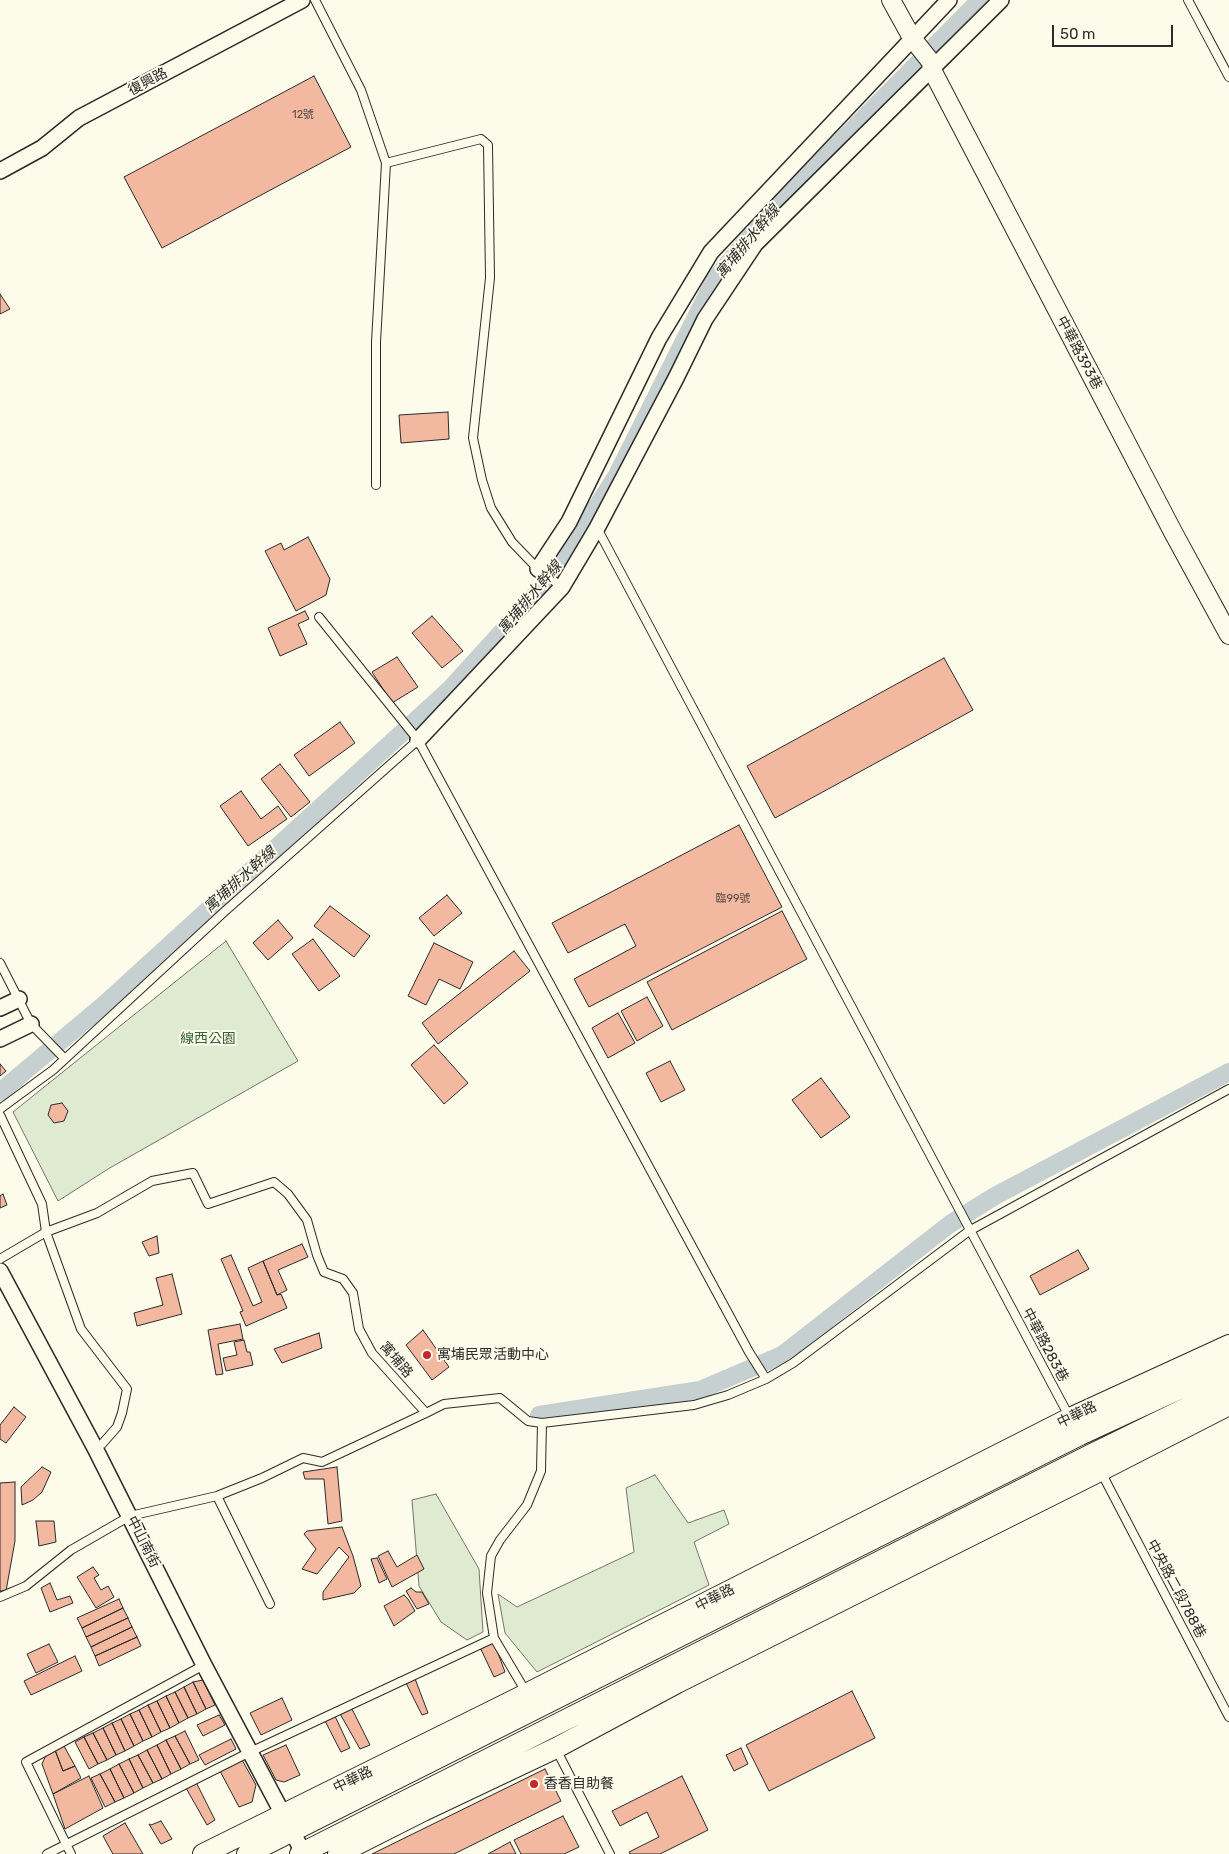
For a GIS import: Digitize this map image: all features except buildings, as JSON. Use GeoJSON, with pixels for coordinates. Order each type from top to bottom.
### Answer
{"type":"FeatureCollection","features":[{"type":"Feature","properties":{"kind":"main road","name":"中華路"},"geometry":{"type":"LineString","coordinates":[[203,1854],[284,1814],[544,1725],[677,1683],[1085,1445],[1229,1344]]}},
{"type":"Feature","properties":{"kind":"main road","name":"中華路"},"geometry":{"type":"LineString","coordinates":[[302,1853],[544,1725],[1085,1445],[1229,1366]]}},
{"type":"Feature","properties":{"kind":"main road","name":"中華路"},"geometry":{"type":"LineString","coordinates":[[1085,1445],[1229,1387]]}},
{"type":"Feature","properties":{"kind":"main road","name":"中華路"},"geometry":{"type":"LineString","coordinates":[[1085,1445],[1229,1405]]}},
{"type":"Feature","properties":{"kind":"main road","name":"中華路"},"geometry":{"type":"LineString","coordinates":[[247,1854],[292,1832],[544,1725]]}},
{"type":"Feature","properties":{"kind":"main road","name":"中華路"},"geometry":{"type":"LineString","coordinates":[[338,1854],[423,1810],[544,1725]]}},
{"type":"Feature","properties":{"kind":"street","name":"復興路"},"geometry":{"type":"LineString","coordinates":[[0,171],[42,148],[79,118],[302,0]]}},
{"type":"Feature","properties":{"kind":"street","name":"中華路393巷"},"geometry":{"type":"LineString","coordinates":[[891,0],[912,38],[931,66],[1173,532],[1229,635]]}},
{"type":"Feature","properties":{"kind":"street"},"geometry":{"type":"LineString","coordinates":[[538,569],[569,522],[659,338],[711,252],[949,0]]}},
{"type":"Feature","properties":{"kind":"street"},"geometry":{"type":"LineString","coordinates":[[418,740],[562,587],[597,528],[676,378],[704,319],[755,244],[931,66],[1001,0]]}},
{"type":"Feature","properties":{"kind":"street"},"geometry":{"type":"LineString","coordinates":[[0,1008],[19,999]]}},
{"type":"Feature","properties":{"kind":"street"},"geometry":{"type":"LineString","coordinates":[[0,1038],[31,1024]]}},
{"type":"Feature","properties":{"kind":"street","name":"中山南街"},"geometry":{"type":"LineString","coordinates":[[0,1271],[95,1448],[204,1665],[284,1814],[302,1853]]}},
{"type":"Feature","properties":{"kind":"lane"},"geometry":{"type":"LineString","coordinates":[[315,0],[361,90],[386,162],[376,342],[376,484]]}},
{"type":"Feature","properties":{"kind":"lane"},"geometry":{"type":"LineString","coordinates":[[1188,0],[1229,77]]}},
{"type":"Feature","properties":{"kind":"lane"},"geometry":{"type":"LineString","coordinates":[[386,162],[481,139],[488,145],[490,278],[473,438],[482,480],[491,508],[512,542],[538,569],[562,587]]}},
{"type":"Feature","properties":{"kind":"lane","name":"中華路283巷"},"geometry":{"type":"LineString","coordinates":[[597,528],[969,1231],[1085,1445]]}},
{"type":"Feature","properties":{"kind":"lane"},"geometry":{"type":"LineString","coordinates":[[319,617],[418,740],[749,1352],[766,1379]]}},
{"type":"Feature","properties":{"kind":"lane"},"geometry":{"type":"LineString","coordinates":[[0,1108],[53,1070],[224,912],[418,740]]}},
{"type":"Feature","properties":{"kind":"lane"},"geometry":{"type":"LineString","coordinates":[[0,963],[31,1024],[65,1059]]}},
{"type":"Feature","properties":{"kind":"lane"},"geometry":{"type":"LineString","coordinates":[[0,1597],[26,1586],[71,1550],[130,1516],[217,1496],[262,1478],[303,1458],[322,1462],[444,1404],[500,1398],[528,1421],[542,1423],[694,1405],[728,1395],[766,1379],[794,1363],[969,1231],[1229,1089]]}},
{"type":"Feature","properties":{"kind":"lane"},"geometry":{"type":"LineString","coordinates":[[0,1115],[42,1204],[46,1232],[81,1330],[127,1389],[117,1427],[102,1444],[95,1448]]}},
{"type":"Feature","properties":{"kind":"lane","name":"寓埔路"},"geometry":{"type":"LineString","coordinates":[[0,1259],[46,1232],[97,1214],[152,1181],[192,1174],[208,1204],[274,1182],[288,1194],[307,1220],[324,1272],[343,1279],[353,1293],[359,1329],[372,1354],[426,1413]]}},
{"type":"Feature","properties":{"kind":"lane"},"geometry":{"type":"LineString","coordinates":[[542,1423],[541,1471],[527,1505],[500,1540],[491,1556],[487,1593],[494,1638],[544,1725],[610,1854]]}},
{"type":"Feature","properties":{"kind":"lane","name":"中央路二段788巷"},"geometry":{"type":"LineString","coordinates":[[1085,1445],[1229,1717]]}},
{"type":"Feature","properties":{"kind":"lane"},"geometry":{"type":"LineString","coordinates":[[217,1496],[270,1604]]}},
{"type":"Feature","properties":{"kind":"lane"},"geometry":{"type":"LineString","coordinates":[[47,1854],[250,1752],[494,1638]]}},
{"type":"Feature","properties":{"kind":"lane"},"geometry":{"type":"LineString","coordinates":[[70,1854],[26,1762],[204,1665]]}},
{"type":"Feature","properties":{"kind":"green space","name":"線西公園"},"geometry":{"type":"Polygon","coordinates":[[[226,941],[298,1061],[108,1169],[58,1201],[13,1112],[226,941]]]}},
{"type":"Feature","properties":{"kind":"green space"},"geometry":{"type":"Polygon","coordinates":[[[655,1475],[688,1523],[724,1510],[729,1524],[694,1542],[709,1585],[537,1672],[505,1633],[498,1594],[517,1607],[634,1552],[626,1488],[655,1475]]]}},
{"type":"Feature","properties":{"kind":"green space"},"geometry":{"type":"Polygon","coordinates":[[[436,1494],[479,1569],[483,1632],[467,1640],[441,1622],[419,1586],[412,1500],[436,1494]]]}},
{"type":"Feature","properties":{"kind":"waterway","name":"寓埔排水幹線"},"geometry":{"type":"LineString","coordinates":[[0,1092],[106,1003],[449,690],[550,579],[617,475],[715,279],[769,214],[980,0]]}},
{"type":"Feature","properties":{"kind":"waterway"},"geometry":{"type":"LineString","coordinates":[[539,1415],[700,1390],[782,1355],[950,1224],[995,1196],[1229,1072]]}},
{"type":"Feature","properties":{"kind":"place","name":"寓埔民眾活動中心"},"geometry":{"type":"Point","coordinates":[427,1355]}},
{"type":"Feature","properties":{"kind":"place","name":"香香自助餐"},"geometry":{"type":"Point","coordinates":[534,1784]}}]}
